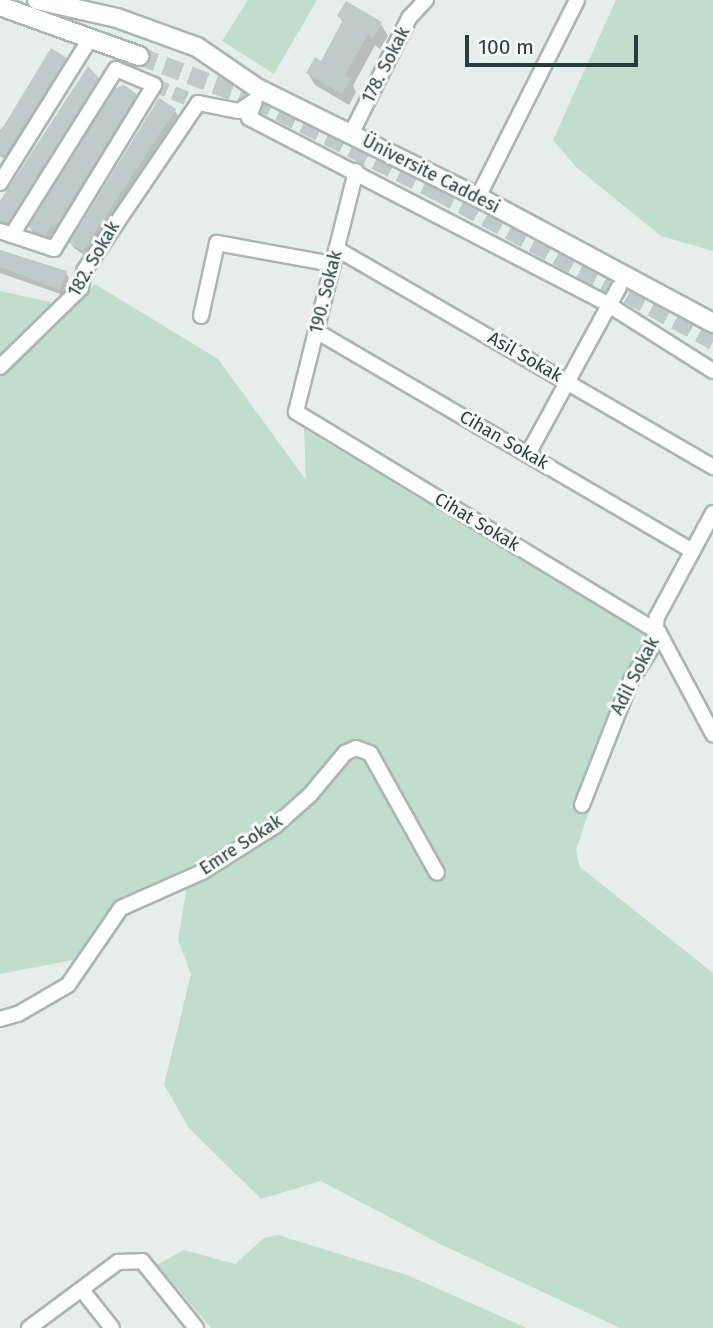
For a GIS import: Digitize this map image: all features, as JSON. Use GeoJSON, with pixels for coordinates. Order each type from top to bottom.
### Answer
{"type":"FeatureCollection","features":[{"type":"Feature","properties":{"kind":"street","name":"Üniversite Caddesi"},"geometry":{"type":"LineString","coordinates":[[37,0],[148,29],[197,47],[257,88],[478,197],[713,323]]}},
{"type":"Feature","properties":{"kind":"street","name":"178. Sokak"},"geometry":{"type":"LineString","coordinates":[[351,134],[409,18],[426,0]]}},
{"type":"Feature","properties":{"kind":"street"},"geometry":{"type":"LineString","coordinates":[[478,197],[577,0]]}},
{"type":"Feature","properties":{"kind":"street"},"geometry":{"type":"LineString","coordinates":[[0,6],[139,56]]}},
{"type":"Feature","properties":{"kind":"street"},"geometry":{"type":"LineString","coordinates":[[0,183],[90,39]]}},
{"type":"Feature","properties":{"kind":"street"},"geometry":{"type":"LineString","coordinates":[[116,69],[155,85],[54,249],[6,233],[116,69]]}},
{"type":"Feature","properties":{"kind":"street","name":"182. Sokak"},"geometry":{"type":"LineString","coordinates":[[0,367],[81,288],[84,271],[198,103],[239,111],[255,100],[249,118],[356,171]]}},
{"type":"Feature","properties":{"kind":"street"},"geometry":{"type":"LineString","coordinates":[[356,171],[609,305],[713,371]]}},
{"type":"Feature","properties":{"kind":"street","name":"190. Sokak"},"geometry":{"type":"LineString","coordinates":[[296,412],[356,171]]}},
{"type":"Feature","properties":{"kind":"street"},"geometry":{"type":"LineString","coordinates":[[201,316],[217,243],[333,264]]}},
{"type":"Feature","properties":{"kind":"street","name":"Asil Sokak"},"geometry":{"type":"LineString","coordinates":[[337,249],[713,467]]}},
{"type":"Feature","properties":{"kind":"street"},"geometry":{"type":"LineString","coordinates":[[528,454],[619,287]]}},
{"type":"Feature","properties":{"kind":"street","name":"Cihan Sokak"},"geometry":{"type":"LineString","coordinates":[[316,331],[692,551]]}},
{"type":"Feature","properties":{"kind":"street","name":"Cihat Sokak"},"geometry":{"type":"LineString","coordinates":[[296,412],[659,633]]}},
{"type":"Feature","properties":{"kind":"street","name":"Adil Sokak"},"geometry":{"type":"LineString","coordinates":[[582,805],[611,725],[659,633],[657,617],[713,513]]}},
{"type":"Feature","properties":{"kind":"street"},"geometry":{"type":"LineString","coordinates":[[659,633],[713,734]]}},
{"type":"Feature","properties":{"kind":"street","name":"Emre Sokak"},"geometry":{"type":"LineString","coordinates":[[0,1019],[18,1014],[68,985],[121,908],[202,872],[275,826],[345,753],[356,748],[370,753],[437,873]]}},
{"type":"Feature","properties":{"kind":"street"},"geometry":{"type":"LineString","coordinates":[[29,1328],[118,1262],[142,1261],[195,1328]]}},
{"type":"Feature","properties":{"kind":"street"},"geometry":{"type":"LineString","coordinates":[[82,1290],[112,1328]]}},
{"type":"Feature","properties":{"kind":"green space"},"geometry":{"type":"Polygon","coordinates":[[[248,0],[317,0],[274,74],[222,41],[248,0]]]}},
{"type":"Feature","properties":{"kind":"green space"},"geometry":{"type":"Polygon","coordinates":[[[616,0],[713,0],[713,251],[661,236],[576,167],[553,140],[616,0]]]}},
{"type":"Feature","properties":{"kind":"green space"},"geometry":{"type":"Polygon","coordinates":[[[95,284],[218,359],[306,480],[304,429],[648,637],[576,850],[580,867],[713,973],[713,1328],[620,1328],[440,1244],[321,1181],[261,1199],[189,1128],[164,1085],[191,974],[178,940],[190,867],[121,899],[78,959],[0,974],[0,291],[64,305],[67,311],[95,284]]]}},
{"type":"Feature","properties":{"kind":"green space"},"geometry":{"type":"Polygon","coordinates":[[[278,1235],[407,1275],[527,1328],[211,1328],[157,1265],[184,1250],[235,1264],[264,1238],[278,1235]]]}},
{"type":"Feature","properties":{"kind":"building"},"geometry":{"type":"Polygon","coordinates":[[[346,1],[382,22],[373,38],[368,34],[345,75],[351,79],[342,94],[306,73],[315,57],[321,61],[343,20],[337,16],[346,1]]]}},
{"type":"Feature","properties":{"kind":"building"},"geometry":{"type":"Polygon","coordinates":[[[51,48],[67,58],[5,156],[0,153],[0,132],[51,48]]]}},
{"type":"Feature","properties":{"kind":"building"},"geometry":{"type":"Polygon","coordinates":[[[88,66],[99,78],[8,223],[0,220],[0,201],[88,66]]]}},
{"type":"Feature","properties":{"kind":"building"},"geometry":{"type":"Polygon","coordinates":[[[124,85],[137,94],[55,228],[51,226],[45,236],[28,227],[115,88],[124,85]]]}},
{"type":"Feature","properties":{"kind":"building"},"geometry":{"type":"Polygon","coordinates":[[[159,98],[176,109],[83,251],[69,243],[159,98]]]}},
{"type":"Feature","properties":{"kind":"building"},"geometry":{"type":"Polygon","coordinates":[[[0,250],[67,271],[60,290],[0,267],[0,250]]]}},
{"type":"Feature","properties":{"kind":"tunnel"},"geometry":{"type":"LineString","coordinates":[[139,56],[255,100],[438,192],[713,341]]}},
{"type":"Feature","properties":{"kind":"tunnel"},"geometry":{"type":"LineString","coordinates":[[154,85],[198,103]]}}]}
